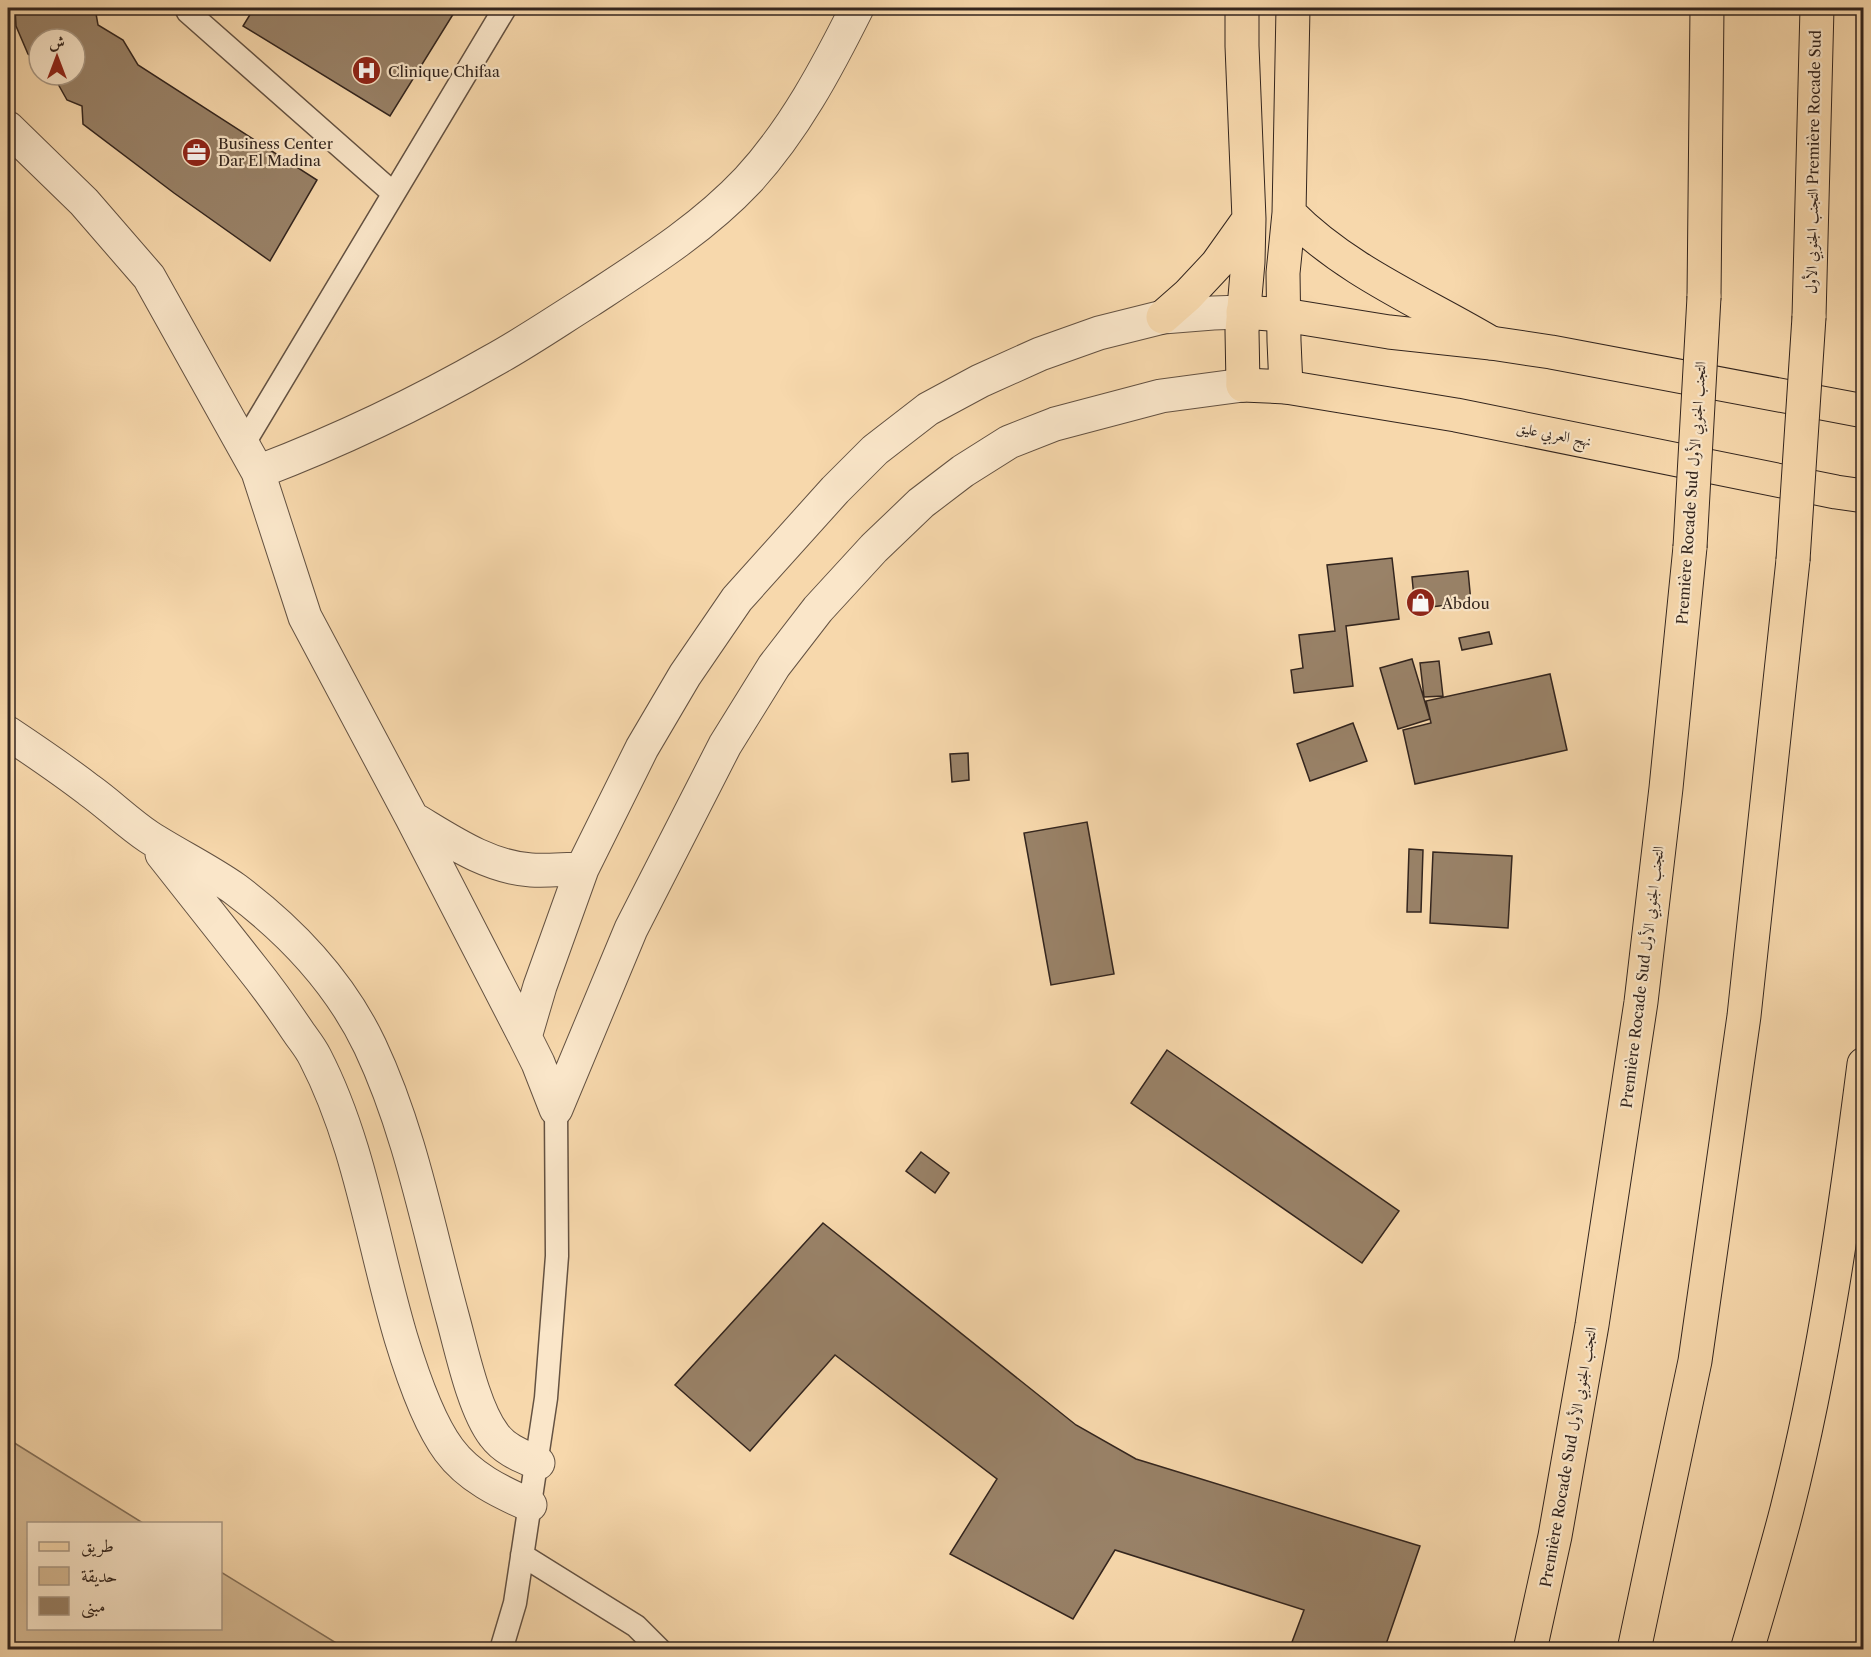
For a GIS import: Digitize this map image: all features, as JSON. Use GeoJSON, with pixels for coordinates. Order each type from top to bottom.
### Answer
{"type":"FeatureCollection","features":[{"type":"Feature","properties":{"kind":"main road"},"geometry":{"type":"LineString","coordinates":[[1242,8],[1249,219],[1241,350],[1243,385]]}},
{"type":"Feature","properties":{"kind":"main road"},"geometry":{"type":"LineString","coordinates":[[1286,387],[1283,273],[1289,213],[1293,8]]}},
{"type":"Feature","properties":{"kind":"main road","name":"Première Rocade Sud التجنب الجنوبي الأول"},"geometry":{"type":"LineString","coordinates":[[1530,1650],[1555,1536],[1592,1325],[1641,1002],[1666,788],[1690,547],[1704,297],[1707,8]]}},
{"type":"Feature","properties":{"kind":"main road","name":"التجنب الجنوبي الأول Première Rocade Sud"},"geometry":{"type":"LineString","coordinates":[[1634,1650],[1695,1361],[1744,1016],[1793,560],[1809,317],[1817,8]]}},
{"type":"Feature","properties":{"kind":"main road"},"geometry":{"type":"LineString","coordinates":[[1289,213],[1310,234],[1364,272],[1491,343]]}},
{"type":"Feature","properties":{"kind":"main road"},"geometry":{"type":"LineString","coordinates":[[1163,317],[1218,264],[1249,219]]}},
{"type":"Feature","properties":{"kind":"main road"},"geometry":{"type":"LineString","coordinates":[[1243,312],[1284,315],[1389,332],[1551,352],[1863,411]]}},
{"type":"Feature","properties":{"kind":"main road","name":"نهج العربي عليق"},"geometry":{"type":"LineString","coordinates":[[1243,385],[1286,387],[1456,415],[1863,496]]}},
{"type":"Feature","properties":{"kind":"main road"},"geometry":{"type":"LineString","coordinates":[[1747,1650],[1788,1507],[1813,1390],[1850,1180],[1863,1064]]}},
{"type":"Feature","properties":{"kind":"street"},"geometry":{"type":"LineString","coordinates":[[250,458],[312,451],[399,411],[493,361],[648,262],[707,218],[747,180],[775,147],[812,93],[857,8]]}},
{"type":"Feature","properties":{"kind":"street"},"geometry":{"type":"LineString","coordinates":[[8,128],[84,202],[149,277],[250,458],[305,617],[525,1037],[556,1109]]}},
{"type":"Feature","properties":{"kind":"street"},"geometry":{"type":"LineString","coordinates":[[525,1037],[540,986],[582,869],[642,748],[685,675],[737,599],[791,537],[875,450],[928,409],[980,381],[1040,354],[1099,333],[1163,317],[1243,312]]}},
{"type":"Feature","properties":{"kind":"street"},"geometry":{"type":"LineString","coordinates":[[556,1109],[631,929],[725,745],[774,666],[818,609],[874,548],[921,503],[963,471],[1009,442],[1055,424],[1161,396],[1243,385]]}},
{"type":"Feature","properties":{"kind":"street"},"geometry":{"type":"LineString","coordinates":[[8,733],[90,791],[148,836],[233,888],[268,916],[326,975],[369,1045],[391,1094],[480,1409],[488,1426],[502,1445],[538,1463]]}},
{"type":"Feature","properties":{"kind":"street"},"geometry":{"type":"LineString","coordinates":[[412,818],[475,855],[504,865],[530,870],[582,869]]}},
{"type":"Feature","properties":{"kind":"street"},"geometry":{"type":"LineString","coordinates":[[148,836],[272,994],[314,1055],[336,1104],[356,1165],[388,1296],[407,1360],[424,1404],[449,1450],[477,1477],[503,1494],[530,1505]]}},
{"type":"Feature","properties":{"kind":"lane"},"geometry":{"type":"LineString","coordinates":[[186,8],[393,193]]}},
{"type":"Feature","properties":{"kind":"lane"},"geometry":{"type":"LineString","coordinates":[[250,458],[393,193],[506,8]]}},
{"type":"Feature","properties":{"kind":"lane"},"geometry":{"type":"LineString","coordinates":[[501,1650],[515,1603],[538,1463],[546,1398],[557,1256],[556,1109]]}},
{"type":"Feature","properties":{"kind":"lane"},"geometry":{"type":"LineString","coordinates":[[522,1555],[636,1626],[660,1650]]}},
{"type":"Feature","properties":{"kind":"green space"},"geometry":{"type":"Polygon","coordinates":[[[8,1439],[141,1522],[27,1522],[27,1630],[222,1630],[222,1573],[346,1649],[8,1649],[8,1439]]]}},
{"type":"Feature","properties":{"kind":"building","name":"Business Center Dar El Madina"},"geometry":{"type":"Polygon","coordinates":[[[15,8],[95,8],[98,25],[123,40],[138,65],[317,180],[270,261],[174,193],[83,124],[82,106],[67,100],[60,87],[87,87],[87,27],[27,27],[27,52],[16,26],[15,8]]]}},
{"type":"Feature","properties":{"kind":"building","name":"Clinique Chifaa"},"geometry":{"type":"Polygon","coordinates":[[[254,8],[457,8],[390,116],[243,26],[254,8]]]}},
{"type":"Feature","properties":{"kind":"building"},"geometry":{"type":"Polygon","coordinates":[[[1392,558],[1399,619],[1346,626],[1353,686],[1294,693],[1291,670],[1303,668],[1299,635],[1335,631],[1327,565],[1392,558]]]}},
{"type":"Feature","properties":{"kind":"building"},"geometry":{"type":"Polygon","coordinates":[[[1468,571],[1471,602],[1415,609],[1412,577],[1468,571]]]}},
{"type":"Feature","properties":{"kind":"building"},"geometry":{"type":"Polygon","coordinates":[[[1489,632],[1492,644],[1462,650],[1459,638],[1489,632]]]}},
{"type":"Feature","properties":{"kind":"building"},"geometry":{"type":"Polygon","coordinates":[[[1412,659],[1430,719],[1398,729],[1380,668],[1412,659]]]}},
{"type":"Feature","properties":{"kind":"building"},"geometry":{"type":"Polygon","coordinates":[[[1439,661],[1443,696],[1424,697],[1420,663],[1439,661]]]}},
{"type":"Feature","properties":{"kind":"building"},"geometry":{"type":"Polygon","coordinates":[[[1550,674],[1567,750],[1415,784],[1403,730],[1431,723],[1426,701],[1550,674]]]}},
{"type":"Feature","properties":{"kind":"building"},"geometry":{"type":"Polygon","coordinates":[[[1353,723],[1367,761],[1310,781],[1297,744],[1353,723]]]}},
{"type":"Feature","properties":{"kind":"building"},"geometry":{"type":"Polygon","coordinates":[[[968,753],[969,780],[952,782],[950,754],[968,753]]]}},
{"type":"Feature","properties":{"kind":"building"},"geometry":{"type":"Polygon","coordinates":[[[1087,822],[1114,974],[1051,985],[1024,833],[1087,822]]]}},
{"type":"Feature","properties":{"kind":"building"},"geometry":{"type":"Polygon","coordinates":[[[1409,849],[1423,850],[1421,912],[1407,912],[1409,849]]]}},
{"type":"Feature","properties":{"kind":"building"},"geometry":{"type":"Polygon","coordinates":[[[1433,852],[1512,856],[1508,928],[1430,923],[1433,852]]]}},
{"type":"Feature","properties":{"kind":"building"},"geometry":{"type":"Polygon","coordinates":[[[1167,1050],[1399,1211],[1362,1263],[1131,1103],[1167,1050]]]}},
{"type":"Feature","properties":{"kind":"building"},"geometry":{"type":"Polygon","coordinates":[[[921,1152],[949,1173],[935,1193],[906,1171],[921,1152]]]}},
{"type":"Feature","properties":{"kind":"building"},"geometry":{"type":"Polygon","coordinates":[[[823,1223],[1076,1425],[1136,1459],[1420,1546],[1384,1650],[1289,1650],[1304,1610],[1115,1550],[1073,1619],[950,1554],[997,1479],[835,1355],[750,1451],[675,1385],[823,1223]]]}},
{"type":"Feature","properties":{"kind":"place","name":"Clinique Chifaa"},"geometry":{"type":"Point","coordinates":[367,71]}},
{"type":"Feature","properties":{"kind":"place","name":"Business Center Dar El Madina"},"geometry":{"type":"Point","coordinates":[197,152]}},
{"type":"Feature","properties":{"kind":"place","name":"Abdou"},"geometry":{"type":"Point","coordinates":[1421,603]}}]}
